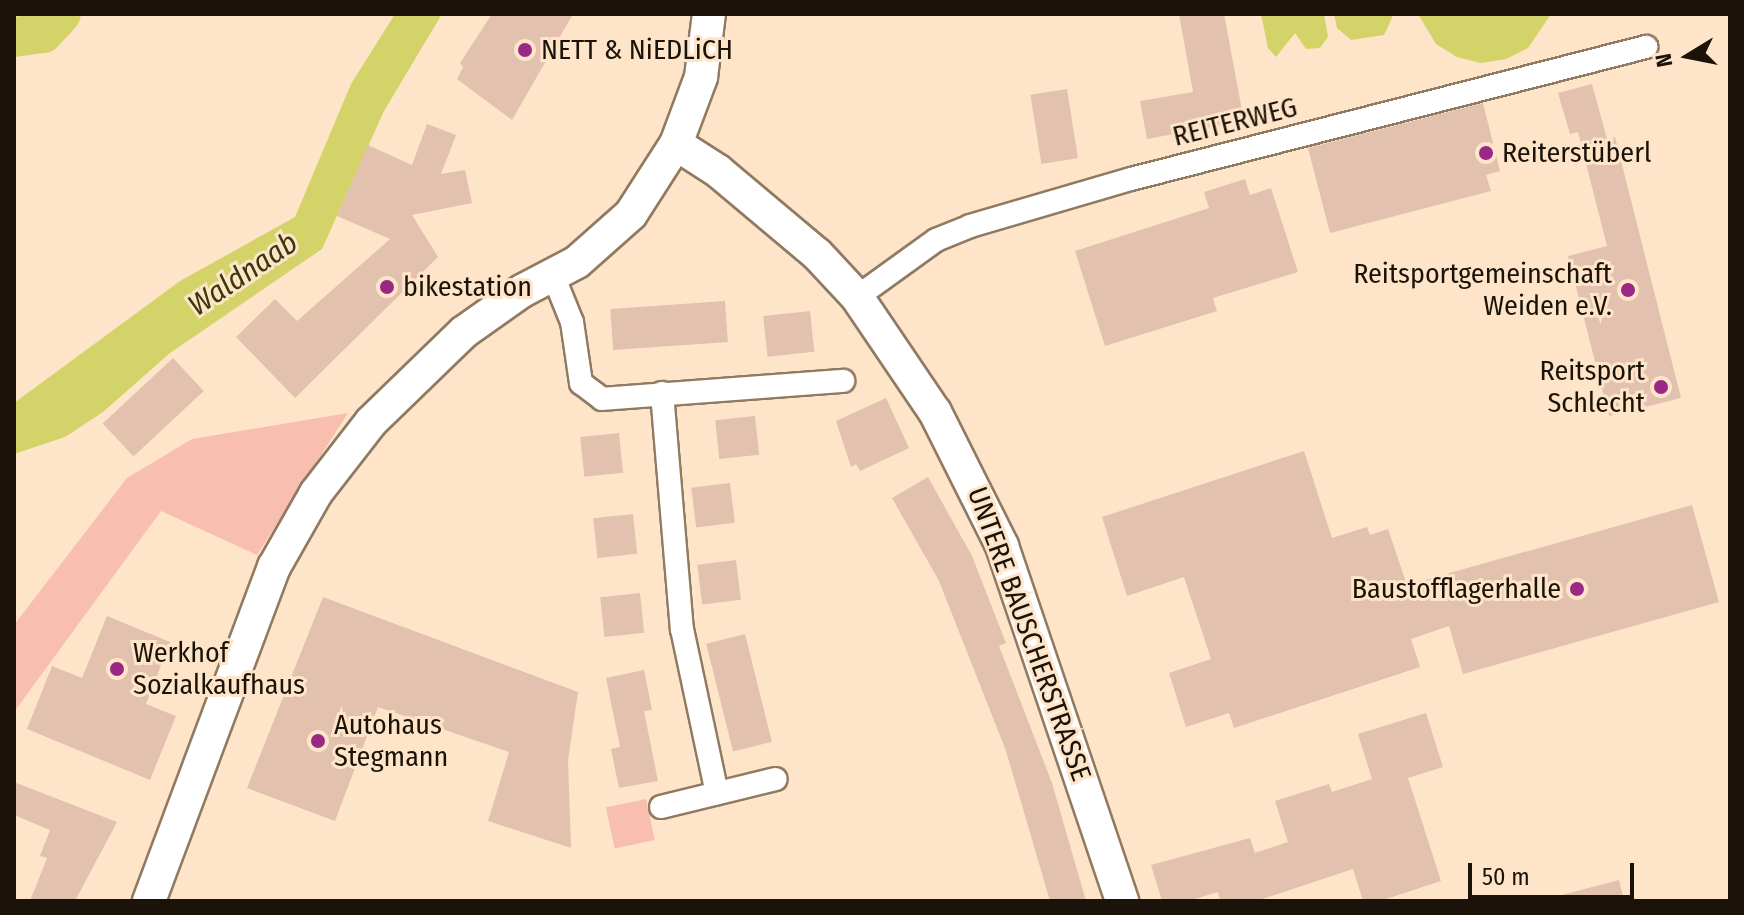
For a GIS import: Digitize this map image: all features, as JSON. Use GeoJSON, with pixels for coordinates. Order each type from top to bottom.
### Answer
{"type":"FeatureCollection","features":[{"type":"Feature","properties":{"kind":"street"},"geometry":{"type":"LineString","coordinates":[[149,901],[274,567],[316,493],[371,422],[464,332],[577,262],[631,214],[676,144],[701,77],[709,14]]}},
{"type":"Feature","properties":{"kind":"street","name":"REITERWEG"},"geometry":{"type":"LineString","coordinates":[[857,297],[936,240],[970,226],[1131,179],[1646,47]]}},
{"type":"Feature","properties":{"kind":"street","name":"UNTERE BAUSCHERSTRASSE"},"geometry":{"type":"LineString","coordinates":[[676,144],[718,171],[817,254],[857,297],[935,412],[1002,546],[1122,901]]}},
{"type":"Feature","properties":{"kind":"street"},"geometry":{"type":"LineString","coordinates":[[553,275],[565,296],[581,383],[588,393],[602,399],[843,381]]}},
{"type":"Feature","properties":{"kind":"street"},"geometry":{"type":"LineString","coordinates":[[662,393],[682,629],[717,793]]}},
{"type":"Feature","properties":{"kind":"street"},"geometry":{"type":"LineString","coordinates":[[661,807],[776,779]]}},
{"type":"Feature","properties":{"kind":"shaded area"},"geometry":{"type":"Polygon","coordinates":[[[348,413],[257,555],[161,511],[14,712],[14,625],[127,478],[192,439],[348,413]]]}},
{"type":"Feature","properties":{"kind":"shaded area"},"geometry":{"type":"Polygon","coordinates":[[[646,799],[655,840],[615,849],[606,808],[646,799]]]}},
{"type":"Feature","properties":{"kind":"water"},"geometry":{"type":"Polygon","coordinates":[[[395,14],[442,14],[384,111],[322,249],[170,353],[103,412],[65,437],[14,454],[14,403],[180,281],[295,217],[351,84],[395,14]]]}},
{"type":"Feature","properties":{"kind":"water"},"geometry":{"type":"Polygon","coordinates":[[[1261,14],[1324,14],[1328,37],[1320,48],[1306,49],[1295,33],[1276,57],[1268,48],[1261,14]]]}},
{"type":"Feature","properties":{"kind":"water"},"geometry":{"type":"Polygon","coordinates":[[[1334,14],[1392,14],[1392,18],[1384,35],[1351,40],[1337,28],[1334,14]]]}},
{"type":"Feature","properties":{"kind":"water"},"geometry":{"type":"Polygon","coordinates":[[[1418,14],[1551,14],[1528,48],[1506,59],[1481,63],[1457,57],[1436,44],[1418,14]]]}},
{"type":"Feature","properties":{"kind":"building"},"geometry":{"type":"Polygon","coordinates":[[[492,14],[573,14],[512,120],[457,79],[463,67],[460,63],[492,14]]]}},
{"type":"Feature","properties":{"kind":"building"},"geometry":{"type":"Polygon","coordinates":[[[1179,14],[1224,14],[1244,121],[1147,139],[1140,101],[1193,92],[1179,14]]]}},
{"type":"Feature","properties":{"kind":"building"},"geometry":{"type":"Polygon","coordinates":[[[1592,84],[1607,139],[1615,137],[1681,398],[1609,416],[1568,256],[1607,246],[1578,132],[1570,134],[1558,93],[1592,84]]]}},
{"type":"Feature","properties":{"kind":"building"},"geometry":{"type":"Polygon","coordinates":[[[1067,89],[1078,158],[1041,164],[1030,95],[1067,89]]]}},
{"type":"Feature","properties":{"kind":"building"},"geometry":{"type":"Polygon","coordinates":[[[1483,103],[1500,171],[1486,175],[1491,191],[1330,233],[1308,148],[1483,103]]]}},
{"type":"Feature","properties":{"kind":"building"},"geometry":{"type":"Polygon","coordinates":[[[427,124],[456,135],[441,174],[465,170],[472,203],[412,215],[438,257],[295,398],[236,337],[275,299],[297,321],[390,239],[337,216],[368,145],[412,165],[427,124]]]}},
{"type":"Feature","properties":{"kind":"building"},"geometry":{"type":"Polygon","coordinates":[[[1245,179],[1250,195],[1271,188],[1298,272],[1213,298],[1217,311],[1105,346],[1075,251],[1209,208],[1204,192],[1245,179]]]}},
{"type":"Feature","properties":{"kind":"building"},"geometry":{"type":"Polygon","coordinates":[[[725,301],[728,342],[613,350],[610,309],[725,301]]]}},
{"type":"Feature","properties":{"kind":"building"},"geometry":{"type":"Polygon","coordinates":[[[810,311],[814,352],[768,357],[763,316],[810,311]]]}},
{"type":"Feature","properties":{"kind":"building"},"geometry":{"type":"Polygon","coordinates":[[[173,358],[204,391],[133,456],[103,423],[173,358]]]}},
{"type":"Feature","properties":{"kind":"building"},"geometry":{"type":"Polygon","coordinates":[[[886,398],[909,448],[860,471],[856,464],[851,467],[836,421],[886,398]]]}},
{"type":"Feature","properties":{"kind":"building"},"geometry":{"type":"Polygon","coordinates":[[[755,416],[759,455],[719,459],[715,420],[755,416]]]}},
{"type":"Feature","properties":{"kind":"building"},"geometry":{"type":"Polygon","coordinates":[[[619,433],[623,473],[584,477],[580,437],[619,433]]]}},
{"type":"Feature","properties":{"kind":"building"},"geometry":{"type":"Polygon","coordinates":[[[1304,451],[1332,538],[1367,527],[1370,535],[1388,529],[1407,585],[1692,505],[1719,602],[1463,674],[1449,626],[1411,639],[1420,667],[1234,728],[1229,713],[1186,727],[1169,673],[1211,659],[1184,577],[1127,596],[1102,517],[1304,451]]]}},
{"type":"Feature","properties":{"kind":"building"},"geometry":{"type":"Polygon","coordinates":[[[928,477],[972,556],[1006,643],[999,646],[1052,783],[1086,901],[1050,901],[1006,751],[939,581],[892,498],[928,477]]]}},
{"type":"Feature","properties":{"kind":"building"},"geometry":{"type":"Polygon","coordinates":[[[730,483],[735,523],[696,527],[691,488],[730,483]]]}},
{"type":"Feature","properties":{"kind":"building"},"geometry":{"type":"Polygon","coordinates":[[[633,514],[637,554],[597,558],[593,518],[633,514]]]}},
{"type":"Feature","properties":{"kind":"building"},"geometry":{"type":"Polygon","coordinates":[[[736,560],[741,600],[702,604],[697,565],[736,560]]]}},
{"type":"Feature","properties":{"kind":"building"},"geometry":{"type":"Polygon","coordinates":[[[640,593],[644,633],[604,637],[600,597],[640,593]]]}},
{"type":"Feature","properties":{"kind":"building"},"geometry":{"type":"Polygon","coordinates":[[[323,597],[578,692],[568,760],[571,848],[488,821],[509,752],[378,707],[335,821],[247,788],[323,597]]]}},
{"type":"Feature","properties":{"kind":"building"},"geometry":{"type":"Polygon","coordinates":[[[107,616],[170,642],[146,704],[176,716],[150,780],[27,729],[52,666],[82,678],[107,616]]]}},
{"type":"Feature","properties":{"kind":"building"},"geometry":{"type":"Polygon","coordinates":[[[745,634],[772,742],[733,751],[706,644],[745,634]]]}},
{"type":"Feature","properties":{"kind":"building"},"geometry":{"type":"Polygon","coordinates":[[[644,670],[652,710],[644,711],[658,781],[619,788],[611,749],[620,747],[606,678],[644,670]]]}},
{"type":"Feature","properties":{"kind":"building"},"geometry":{"type":"Polygon","coordinates":[[[1426,713],[1443,767],[1408,778],[1441,881],[1380,901],[1363,901],[1353,869],[1256,901],[1220,901],[1218,892],[1188,901],[1162,901],[1151,865],[1250,838],[1255,853],[1288,842],[1275,801],[1329,784],[1332,792],[1372,779],[1358,734],[1426,713]]]}},
{"type":"Feature","properties":{"kind":"building"},"geometry":{"type":"Polygon","coordinates":[[[14,782],[117,822],[75,901],[30,901],[47,858],[40,856],[50,830],[14,815],[14,782]]]}},
{"type":"Feature","properties":{"kind":"building"},"geometry":{"type":"Polygon","coordinates":[[[1619,880],[1624,901],[1562,901],[1562,895],[1619,880]]]}},
{"type":"Feature","properties":{"kind":"waterway","name":"Waldnaab"},"geometry":{"type":"LineString","coordinates":[[14,37],[43,33],[61,14]]}},
{"type":"Feature","properties":{"kind":"place","name":"NETT & NiEDLiCH"},"geometry":{"type":"Point","coordinates":[525,50]}},
{"type":"Feature","properties":{"kind":"place","name":"Reiterstüberl"},"geometry":{"type":"Point","coordinates":[1486,153]}},
{"type":"Feature","properties":{"kind":"place","name":"bikestation"},"geometry":{"type":"Point","coordinates":[387,287]}},
{"type":"Feature","properties":{"kind":"place","name":"Reitsportgemeinschaft Weiden e.V."},"geometry":{"type":"Point","coordinates":[1628,290]}},
{"type":"Feature","properties":{"kind":"place","name":"Reitsport Schlecht"},"geometry":{"type":"Point","coordinates":[1661,387]}},
{"type":"Feature","properties":{"kind":"place","name":"Baustofflagerhalle"},"geometry":{"type":"Point","coordinates":[1577,589]}},
{"type":"Feature","properties":{"kind":"place","name":"Werkhof Sozialkaufhaus"},"geometry":{"type":"Point","coordinates":[117,669]}},
{"type":"Feature","properties":{"kind":"place","name":"Autohaus Stegmann"},"geometry":{"type":"Point","coordinates":[318,741]}}]}
